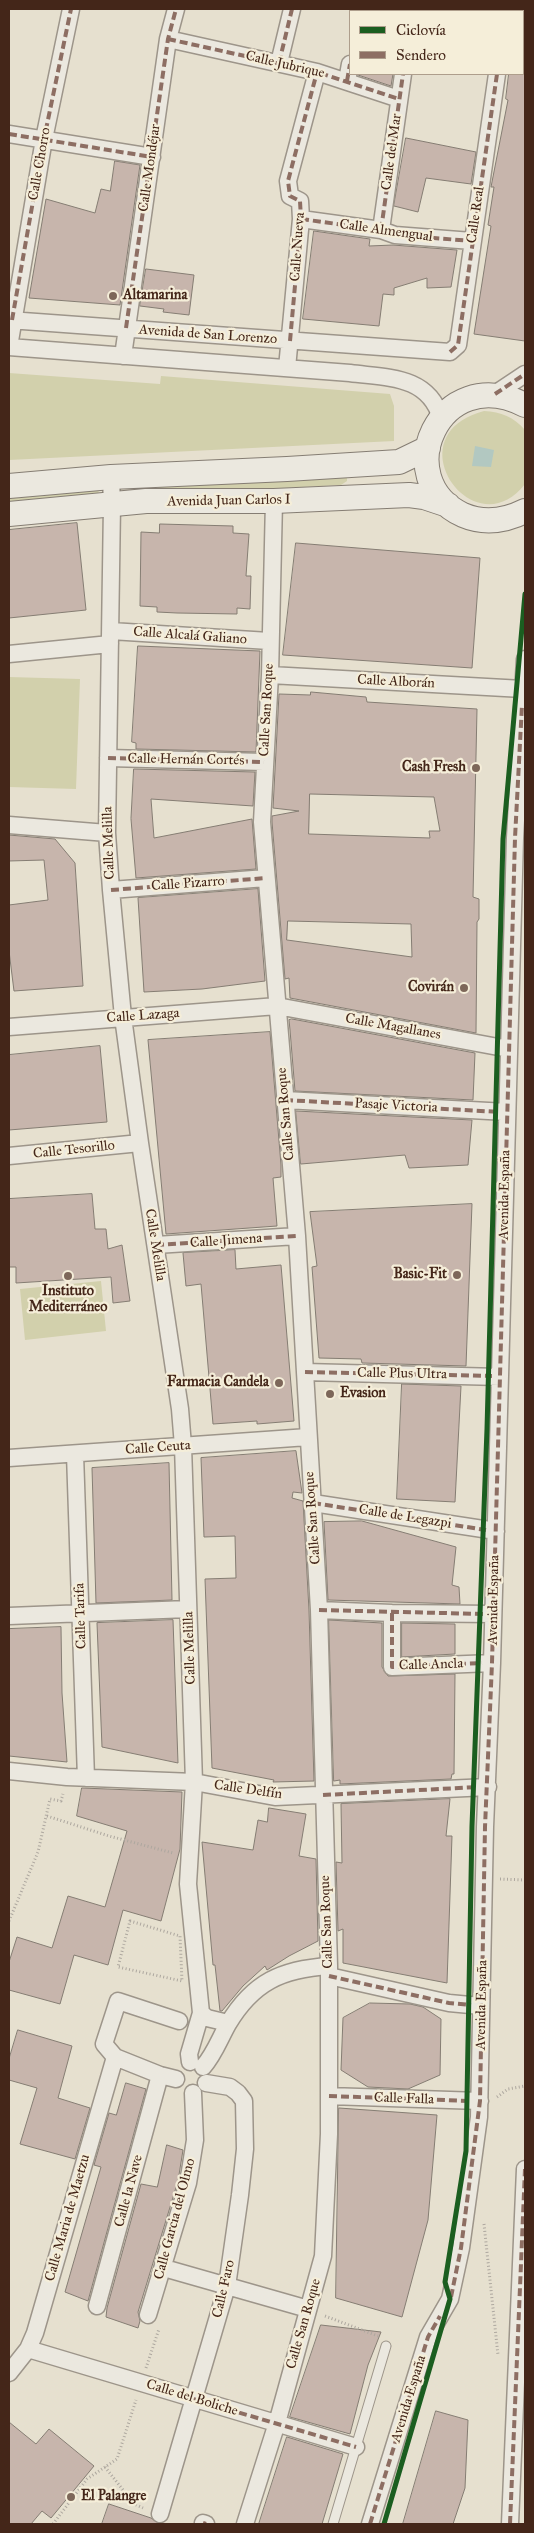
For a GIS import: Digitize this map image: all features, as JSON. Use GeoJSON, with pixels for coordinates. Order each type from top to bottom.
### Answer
{"type":"FeatureCollection","features":[{"type":"Feature","properties":{"kind":"main road"},"geometry":{"type":"LineString","coordinates":[[448,506],[433,485],[427,461],[428,448],[435,428],[441,418],[465,400],[480,395],[495,394],[511,398],[525,405]]}},
{"type":"Feature","properties":{"kind":"main road","name":"Avenida Juan Carlos I"},"geometry":{"type":"LineString","coordinates":[[9,486],[111,477],[399,462],[428,448]]}},
{"type":"Feature","properties":{"kind":"main road","name":"Avenida Juan Carlos I"},"geometry":{"type":"LineString","coordinates":[[9,514],[146,502],[274,501],[409,495],[424,497],[480,520],[504,520],[525,511]]}},
{"type":"Feature","properties":{"kind":"street","name":"Calle Chorro"},"geometry":{"type":"LineString","coordinates":[[11,320],[44,139],[71,9]]}},
{"type":"Feature","properties":{"kind":"street","name":"Calle Mondéjar"},"geometry":{"type":"LineString","coordinates":[[126,328],[168,39],[176,9]]}},
{"type":"Feature","properties":{"kind":"street"},"geometry":{"type":"LineString","coordinates":[[279,63],[292,9]]}},
{"type":"Feature","properties":{"kind":"street","name":"Calle Jubrique"},"geometry":{"type":"LineString","coordinates":[[168,39],[317,72],[399,99]]}},
{"type":"Feature","properties":{"kind":"street"},"geometry":{"type":"LineString","coordinates":[[347,81],[349,70]]}},
{"type":"Feature","properties":{"kind":"street","name":"Calle Nueva"},"geometry":{"type":"LineString","coordinates":[[290,341],[301,219],[300,200],[290,196],[288,181],[317,72]]}},
{"type":"Feature","properties":{"kind":"street","name":"Calle del Mar"},"geometry":{"type":"LineString","coordinates":[[381,230],[403,75]]}},
{"type":"Feature","properties":{"kind":"street","name":"Calle Real"},"geometry":{"type":"LineString","coordinates":[[450,352],[458,345],[497,75]]}},
{"type":"Feature","properties":{"kind":"street"},"geometry":{"type":"LineString","coordinates":[[9,134],[152,156]]}},
{"type":"Feature","properties":{"kind":"street","name":"Calle Almengual"},"geometry":{"type":"LineString","coordinates":[[301,219],[381,230],[395,235],[472,241]]}},
{"type":"Feature","properties":{"kind":"street","name":"Avenida de San Lorenzo"},"geometry":{"type":"LineString","coordinates":[[441,418],[434,401],[418,386],[400,379],[337,372],[9,347],[11,320],[450,352]]}},
{"type":"Feature","properties":{"kind":"street","name":"Avenida de San Lorenzo"},"geometry":{"type":"LineString","coordinates":[[123,356],[126,328]]}},
{"type":"Feature","properties":{"kind":"street","name":"Avenida de San Lorenzo"},"geometry":{"type":"LineString","coordinates":[[287,368],[290,341]]}},
{"type":"Feature","properties":{"kind":"street"},"geometry":{"type":"LineString","coordinates":[[337,372],[349,362],[354,346]]}},
{"type":"Feature","properties":{"kind":"street"},"geometry":{"type":"LineString","coordinates":[[495,394],[525,374]]}},
{"type":"Feature","properties":{"kind":"street","name":"Calle Melilla"},"geometry":{"type":"LineString","coordinates":[[111,477],[107,833],[123,1017],[180,1409],[183,1446],[194,1782],[188,1857],[188,1884],[201,2013],[189,2054],[198,2076]]}},
{"type":"Feature","properties":{"kind":"street","name":"Calle San Roque"},"geometry":{"type":"LineString","coordinates":[[245,2524],[277,2423],[324,2256],[329,2096],[329,1971],[319,1610],[297,1236],[262,822],[270,675],[269,641],[274,501]]}},
{"type":"Feature","properties":{"kind":"street","name":"Calle Alcalá Galiano"},"geometry":{"type":"LineString","coordinates":[[9,654],[110,638],[269,641]]}},
{"type":"Feature","properties":{"kind":"street","name":"Avenida España"},"geometry":{"type":"LineString","coordinates":[[370,2524],[428,2337],[450,2299],[461,2248],[479,2109],[485,1827],[492,1663],[515,838],[525,659]]}},
{"type":"Feature","properties":{"kind":"street","name":"Calle Alborán"},"geometry":{"type":"LineString","coordinates":[[270,675],[522,689]]}},
{"type":"Feature","properties":{"kind":"street","name":"Calle Hernán Cortés"},"geometry":{"type":"LineString","coordinates":[[108,758],[264,762]]}},
{"type":"Feature","properties":{"kind":"street"},"geometry":{"type":"LineString","coordinates":[[9,825],[107,833]]}},
{"type":"Feature","properties":{"kind":"street","name":"Calle Pizarro"},"geometry":{"type":"LineString","coordinates":[[111,890],[266,878]]}},
{"type":"Feature","properties":{"kind":"street","name":"Calle Magallanes"},"geometry":{"type":"LineString","coordinates":[[278,1006],[510,1049]]}},
{"type":"Feature","properties":{"kind":"street","name":"Calle Lazaga"},"geometry":{"type":"LineString","coordinates":[[9,1027],[278,1006]]}},
{"type":"Feature","properties":{"kind":"street","name":"Pasaje Victoria"},"geometry":{"type":"LineString","coordinates":[[285,1100],[507,1112]]}},
{"type":"Feature","properties":{"kind":"street","name":"Calle Tesorillo"},"geometry":{"type":"LineString","coordinates":[[9,1156],[140,1144]]}},
{"type":"Feature","properties":{"kind":"street","name":"Calle Jimena"},"geometry":{"type":"LineString","coordinates":[[156,1245],[297,1236]]}},
{"type":"Feature","properties":{"kind":"street","name":"Calle Plus Ultra"},"geometry":{"type":"LineString","coordinates":[[304,1372],[500,1376]]}},
{"type":"Feature","properties":{"kind":"street","name":"Calle Ceuta"},"geometry":{"type":"LineString","coordinates":[[9,1458],[308,1437]]}},
{"type":"Feature","properties":{"kind":"street","name":"Calle Tarifa"},"geometry":{"type":"LineString","coordinates":[[75,1454],[86,1778]]}},
{"type":"Feature","properties":{"kind":"street","name":"Calle de Legazpi"},"geometry":{"type":"LineString","coordinates":[[313,1503],[496,1531]]}},
{"type":"Feature","properties":{"kind":"street"},"geometry":{"type":"LineString","coordinates":[[9,1616],[188,1609]]}},
{"type":"Feature","properties":{"kind":"street"},"geometry":{"type":"LineString","coordinates":[[319,1610],[493,1614]]}},
{"type":"Feature","properties":{"kind":"street","name":"Calle Ancla"},"geometry":{"type":"LineString","coordinates":[[392,1613],[392,1666],[492,1663]]}},
{"type":"Feature","properties":{"kind":"street","name":"Calle Delfín"},"geometry":{"type":"LineString","coordinates":[[9,1771],[86,1778],[194,1782],[276,1797],[488,1787]]}},
{"type":"Feature","properties":{"kind":"street"},"geometry":{"type":"LineString","coordinates":[[179,2021],[118,2001],[104,2044],[115,2057],[168,2077],[182,2066],[198,2076],[228,2023],[254,1991],[273,1978],[300,1968],[329,1971],[449,2003],[481,2006]]}},
{"type":"Feature","properties":{"kind":"street"},"geometry":{"type":"LineString","coordinates":[[201,2013],[207,2018],[228,2023]]}},
{"type":"Feature","properties":{"kind":"street","name":"Calle Maria de Maetzu"},"geometry":{"type":"LineString","coordinates":[[9,2373],[28,2349],[115,2057]]}},
{"type":"Feature","properties":{"kind":"street","name":"Calle Garcia del Olmo"},"geometry":{"type":"LineString","coordinates":[[148,2315],[164,2268],[188,2183],[195,2140],[198,2076]]}},
{"type":"Feature","properties":{"kind":"street","name":"Calle Faro"},"geometry":{"type":"LineString","coordinates":[[160,2514],[227,2286],[243,2168],[244,2101],[234,2090],[198,2076]]}},
{"type":"Feature","properties":{"kind":"street","name":"Calle la Nave"},"geometry":{"type":"LineString","coordinates":[[97,2306],[168,2077]]}},
{"type":"Feature","properties":{"kind":"street","name":"Calle Falla"},"geometry":{"type":"LineString","coordinates":[[329,2096],[479,2109]]}},
{"type":"Feature","properties":{"kind":"street"},"geometry":{"type":"LineString","coordinates":[[510,2524],[525,2169]]}},
{"type":"Feature","properties":{"kind":"street"},"geometry":{"type":"LineString","coordinates":[[164,2268],[308,2309]]}},
{"type":"Feature","properties":{"kind":"street","name":"Calle del Boliche"},"geometry":{"type":"LineString","coordinates":[[28,2349],[356,2447]]}},
{"type":"Feature","properties":{"kind":"lane"},"geometry":{"type":"LineString","coordinates":[[334,2524],[386,2346]]}},
{"type":"Feature","properties":{"kind":"path"},"geometry":{"type":"LineString","coordinates":[[9,1921],[38,1852],[48,1807]]}},
{"type":"Feature","properties":{"kind":"path"},"geometry":{"type":"LineString","coordinates":[[46,1816],[109,1836],[188,1857]]}},
{"type":"Feature","properties":{"kind":"path"},"geometry":{"type":"LineString","coordinates":[[485,1878],[525,1880]]}},
{"type":"Feature","properties":{"kind":"path"},"geometry":{"type":"LineString","coordinates":[[130,1921],[180,1936],[182,1981],[118,1968],[130,1921]]}},
{"type":"Feature","properties":{"kind":"path"},"geometry":{"type":"LineString","coordinates":[[479,2109],[508,2089],[525,2086]]}},
{"type":"Feature","properties":{"kind":"path"},"geometry":{"type":"LineString","coordinates":[[483,2218],[498,2362]]}},
{"type":"Feature","properties":{"kind":"path"},"geometry":{"type":"LineString","coordinates":[[308,2309],[388,2339],[386,2346]]}},
{"type":"Feature","properties":{"kind":"path"},"geometry":{"type":"LineString","coordinates":[[53,2524],[87,2479],[117,2459],[141,2383]]}},
{"type":"Feature","properties":{"kind":"shaded area"},"geometry":{"type":"Polygon","coordinates":[[[9,373],[160,384],[161,376],[390,394],[394,406],[394,441],[9,460],[9,373]]]}},
{"type":"Feature","properties":{"kind":"shaded area"},"geometry":{"type":"Polygon","coordinates":[[[484,411],[507,416],[525,430],[525,484],[505,501],[484,504],[465,496],[451,481],[443,462],[444,442],[457,424],[484,411]]]}},
{"type":"Feature","properties":{"kind":"shaded area"},"geometry":{"type":"Polygon","coordinates":[[[347,476],[347,481],[341,485],[171,494],[157,492],[159,486],[347,476]]]}},
{"type":"Feature","properties":{"kind":"shaded area"},"geometry":{"type":"Polygon","coordinates":[[[99,488],[98,497],[9,504],[9,494],[99,488]]]}},
{"type":"Feature","properties":{"kind":"shaded area"},"geometry":{"type":"Polygon","coordinates":[[[9,677],[80,679],[76,789],[9,787],[9,677]]]}},
{"type":"Feature","properties":{"kind":"shaded area"},"geometry":{"type":"Polygon","coordinates":[[[101,1281],[106,1331],[25,1340],[20,1289],[101,1281]]]}},
{"type":"Feature","properties":{"kind":"water"},"geometry":{"type":"Polygon","coordinates":[[[475,446],[494,450],[491,467],[472,466],[475,446]]]}},
{"type":"Feature","properties":{"kind":"building"},"geometry":{"type":"Polygon","coordinates":[[[525,74],[525,341],[474,334],[491,226],[488,225],[494,187],[491,187],[508,100],[506,99],[509,75],[525,74]]]}},
{"type":"Feature","properties":{"kind":"building"},"geometry":{"type":"Polygon","coordinates":[[[358,75],[393,75],[391,86],[358,75]]]}},
{"type":"Feature","properties":{"kind":"building"},"geometry":{"type":"Polygon","coordinates":[[[406,138],[476,152],[471,184],[426,178],[418,212],[394,206],[406,138]]]}},
{"type":"Feature","properties":{"kind":"building"},"geometry":{"type":"Polygon","coordinates":[[[115,161],[140,165],[120,305],[29,298],[46,199],[95,213],[101,189],[110,191],[115,161]]]}},
{"type":"Feature","properties":{"kind":"building"},"geometry":{"type":"Polygon","coordinates":[[[314,231],[370,239],[369,246],[393,245],[457,250],[451,287],[427,288],[427,278],[394,288],[394,295],[383,294],[379,326],[303,319],[314,231]]]}},
{"type":"Feature","properties":{"kind":"building"},"geometry":{"type":"Polygon","coordinates":[[[146,269],[194,275],[189,315],[163,312],[164,309],[140,306],[146,269]]]}},
{"type":"Feature","properties":{"kind":"building"},"geometry":{"type":"Polygon","coordinates":[[[77,523],[86,610],[9,618],[9,530],[77,523]]]}},
{"type":"Feature","properties":{"kind":"building"},"geometry":{"type":"Polygon","coordinates":[[[160,524],[233,526],[233,533],[249,534],[246,576],[251,576],[250,609],[237,608],[237,614],[177,613],[157,612],[157,607],[140,606],[141,532],[159,533],[160,524]]]}},
{"type":"Feature","properties":{"kind":"building"},"geometry":{"type":"Polygon","coordinates":[[[296,543],[480,558],[472,668],[283,655],[296,543]]]}},
{"type":"Feature","properties":{"kind":"building"},"geometry":{"type":"Polygon","coordinates":[[[138,646],[260,651],[256,752],[136,749],[136,743],[132,742],[138,646]]]}},
{"type":"Feature","properties":{"kind":"building"},"geometry":{"type":"Polygon","coordinates":[[[311,692],[366,697],[367,702],[477,709],[473,897],[479,899],[476,1033],[290,998],[289,978],[285,979],[272,816],[299,811],[273,808],[279,694],[310,695],[311,692]],[[310,794],[309,834],[430,838],[429,831],[440,831],[434,797],[310,794]],[[288,921],[287,940],[412,957],[411,924],[288,921]]]}},
{"type":"Feature","properties":{"kind":"building"},"geometry":{"type":"Polygon","coordinates":[[[134,769],[255,772],[253,806],[151,799],[154,838],[252,819],[256,869],[136,878],[131,819],[134,769]]]}},
{"type":"Feature","properties":{"kind":"building"},"geometry":{"type":"Polygon","coordinates":[[[9,835],[55,839],[75,863],[83,986],[14,991],[9,951],[9,905],[48,900],[44,860],[9,861],[9,835]]]}},
{"type":"Feature","properties":{"kind":"building"},"geometry":{"type":"Polygon","coordinates":[[[258,889],[265,981],[202,989],[144,992],[138,898],[258,889]]]}},
{"type":"Feature","properties":{"kind":"building"},"geometry":{"type":"Polygon","coordinates":[[[292,1019],[475,1053],[473,1100],[295,1091],[289,1020],[292,1019]]]}},
{"type":"Feature","properties":{"kind":"building"},"geometry":{"type":"Polygon","coordinates":[[[270,1032],[281,1165],[281,1177],[273,1178],[277,1226],[166,1234],[148,1040],[270,1032]]]}},
{"type":"Feature","properties":{"kind":"building"},"geometry":{"type":"Polygon","coordinates":[[[100,1046],[107,1122],[9,1130],[9,1055],[100,1046]]]}},
{"type":"Feature","properties":{"kind":"building"},"geometry":{"type":"Polygon","coordinates":[[[296,1111],[472,1120],[468,1165],[409,1168],[405,1155],[301,1164],[296,1111]]]}},
{"type":"Feature","properties":{"kind":"building"},"geometry":{"type":"Polygon","coordinates":[[[92,1194],[95,1229],[106,1229],[108,1249],[122,1245],[130,1301],[113,1303],[111,1277],[16,1283],[16,1267],[9,1267],[9,1199],[92,1194]]]}},
{"type":"Feature","properties":{"kind":"building"},"geometry":{"type":"Polygon","coordinates":[[[472,1204],[466,1366],[362,1363],[361,1359],[319,1358],[312,1267],[317,1266],[310,1212],[472,1204]]]}},
{"type":"Feature","properties":{"kind":"building"},"geometry":{"type":"Polygon","coordinates":[[[235,1250],[236,1269],[281,1265],[294,1421],[257,1424],[257,1421],[213,1424],[201,1284],[186,1286],[183,1253],[235,1250]]]}},
{"type":"Feature","properties":{"kind":"building"},"geometry":{"type":"Polygon","coordinates":[[[402,1384],[461,1386],[455,1502],[397,1499],[402,1384]]]}},
{"type":"Feature","properties":{"kind":"building"},"geometry":{"type":"Polygon","coordinates":[[[296,1451],[302,1493],[293,1492],[292,1498],[303,1501],[309,1610],[314,1781],[273,1782],[274,1780],[212,1768],[205,1579],[236,1578],[235,1536],[204,1537],[201,1458],[296,1451]]]}},
{"type":"Feature","properties":{"kind":"building"},"geometry":{"type":"Polygon","coordinates":[[[169,1463],[172,1600],[96,1603],[92,1468],[169,1463]]]}},
{"type":"Feature","properties":{"kind":"building"},"geometry":{"type":"Polygon","coordinates":[[[362,1521],[456,1547],[452,1585],[459,1587],[460,1604],[328,1600],[324,1522],[362,1521]]]}},
{"type":"Feature","properties":{"kind":"building"},"geometry":{"type":"Polygon","coordinates":[[[173,1620],[178,1763],[102,1747],[97,1623],[173,1620]]]}},
{"type":"Feature","properties":{"kind":"building"},"geometry":{"type":"Polygon","coordinates":[[[329,1620],[382,1623],[382,1667],[388,1676],[455,1674],[454,1774],[452,1774],[451,1779],[340,1784],[340,1780],[334,1781],[329,1620]]]}},
{"type":"Feature","properties":{"kind":"building"},"geometry":{"type":"Polygon","coordinates":[[[402,1623],[455,1624],[455,1654],[402,1657],[402,1623]]]}},
{"type":"Feature","properties":{"kind":"building"},"geometry":{"type":"Polygon","coordinates":[[[61,1627],[62,1693],[67,1762],[9,1756],[9,1629],[61,1627]]]}},
{"type":"Feature","properties":{"kind":"building"},"geometry":{"type":"Polygon","coordinates":[[[82,1788],[182,1792],[180,1849],[161,1921],[123,1910],[108,1965],[74,1955],[60,2004],[9,1990],[9,1962],[17,1937],[52,1948],[68,1896],[105,1907],[127,1831],[77,1816],[82,1788]]]}},
{"type":"Feature","properties":{"kind":"building"},"geometry":{"type":"Polygon","coordinates":[[[450,1799],[446,1836],[452,1836],[447,1983],[343,1963],[343,1929],[338,1931],[336,1862],[342,1863],[341,1804],[450,1799]]]}},
{"type":"Feature","properties":{"kind":"building"},"geometry":{"type":"Polygon","coordinates":[[[269,1808],[306,1814],[299,1856],[316,1859],[318,1941],[267,1970],[265,1966],[220,2011],[215,1965],[213,1965],[202,1842],[253,1850],[258,1820],[267,1822],[269,1808]]]}},
{"type":"Feature","properties":{"kind":"building"},"geometry":{"type":"Polygon","coordinates":[[[370,2003],[410,2004],[423,2007],[441,2019],[440,2075],[408,2089],[368,2087],[341,2070],[343,2018],[370,2003]]]}},
{"type":"Feature","properties":{"kind":"building"},"geometry":{"type":"Polygon","coordinates":[[[18,2030],[72,2046],[58,2098],[90,2108],[75,2159],[20,2144],[37,2088],[9,2080],[9,2059],[18,2030]]]}},
{"type":"Feature","properties":{"kind":"building"},"geometry":{"type":"Polygon","coordinates":[[[126,2083],[146,2089],[88,2301],[65,2292],[101,2167],[94,2165],[109,2113],[116,2115],[126,2083]]]}},
{"type":"Feature","properties":{"kind":"building"},"geometry":{"type":"Polygon","coordinates":[[[339,2108],[437,2115],[428,2220],[402,2317],[336,2298],[339,2108]]]}},
{"type":"Feature","properties":{"kind":"building"},"geometry":{"type":"Polygon","coordinates":[[[167,2145],[183,2150],[178,2181],[138,2312],[140,2321],[138,2328],[106,2317],[107,2308],[141,2184],[157,2187],[167,2145]]]}},
{"type":"Feature","properties":{"kind":"building"},"geometry":{"type":"Polygon","coordinates":[[[321,2325],[381,2332],[368,2365],[350,2434],[290,2417],[321,2325]]]}},
{"type":"Feature","properties":{"kind":"building"},"geometry":{"type":"Polygon","coordinates":[[[436,2411],[468,2420],[465,2488],[453,2524],[403,2524],[436,2411]]]}},
{"type":"Feature","properties":{"kind":"building"},"geometry":{"type":"Polygon","coordinates":[[[9,2422],[36,2444],[49,2429],[94,2466],[51,2518],[42,2511],[31,2524],[9,2524],[9,2422]]]}},
{"type":"Feature","properties":{"kind":"building"},"geometry":{"type":"Polygon","coordinates":[[[287,2437],[343,2454],[322,2524],[259,2524],[287,2437]]]}},
{"type":"Feature","properties":{"kind":"building"},"geometry":{"type":"Polygon","coordinates":[[[109,2504],[151,2518],[160,2524],[102,2524],[109,2504]]]}},
{"type":"Feature","properties":{"kind":"marked path"},"geometry":{"type":"LineString","coordinates":[[12,320],[44,139],[71,9]]}},
{"type":"Feature","properties":{"kind":"marked path"},"geometry":{"type":"LineString","coordinates":[[126,328],[168,39],[176,9]]}},
{"type":"Feature","properties":{"kind":"marked path"},"geometry":{"type":"LineString","coordinates":[[279,63],[292,9]]}},
{"type":"Feature","properties":{"kind":"marked path"},"geometry":{"type":"LineString","coordinates":[[168,39],[317,72],[399,99]]}},
{"type":"Feature","properties":{"kind":"marked path"},"geometry":{"type":"LineString","coordinates":[[347,81],[349,70]]}},
{"type":"Feature","properties":{"kind":"marked path"},"geometry":{"type":"LineString","coordinates":[[290,341],[301,219],[300,201],[290,196],[288,181],[317,72]]}},
{"type":"Feature","properties":{"kind":"marked path"},"geometry":{"type":"LineString","coordinates":[[381,230],[403,75]]}},
{"type":"Feature","properties":{"kind":"marked path"},"geometry":{"type":"LineString","coordinates":[[450,352],[458,345],[497,75]]}},
{"type":"Feature","properties":{"kind":"marked path"},"geometry":{"type":"LineString","coordinates":[[9,134],[152,157]]}},
{"type":"Feature","properties":{"kind":"marked path"},"geometry":{"type":"LineString","coordinates":[[301,219],[381,230],[395,235],[472,241]]}},
{"type":"Feature","properties":{"kind":"marked path"},"geometry":{"type":"LineString","coordinates":[[495,394],[525,374]]}},
{"type":"Feature","properties":{"kind":"marked path"},"geometry":{"type":"LineString","coordinates":[[451,2297],[461,2248],[480,2101],[485,1827],[492,1663],[515,838],[522,705]]}},
{"type":"Feature","properties":{"kind":"marked path"},"geometry":{"type":"LineString","coordinates":[[108,758],[264,762]]}},
{"type":"Feature","properties":{"kind":"marked path"},"geometry":{"type":"LineString","coordinates":[[111,890],[266,878]]}},
{"type":"Feature","properties":{"kind":"marked path"},"geometry":{"type":"LineString","coordinates":[[285,1100],[500,1112]]}},
{"type":"Feature","properties":{"kind":"marked path"},"geometry":{"type":"LineString","coordinates":[[156,1245],[297,1236]]}},
{"type":"Feature","properties":{"kind":"marked path"},"geometry":{"type":"LineString","coordinates":[[305,1372],[492,1376]]}},
{"type":"Feature","properties":{"kind":"marked path"},"geometry":{"type":"LineString","coordinates":[[313,1503],[486,1530]]}},
{"type":"Feature","properties":{"kind":"marked path"},"geometry":{"type":"LineString","coordinates":[[319,1610],[483,1614]]}},
{"type":"Feature","properties":{"kind":"marked path"},"geometry":{"type":"LineString","coordinates":[[392,1613],[392,1667],[482,1663]]}},
{"type":"Feature","properties":{"kind":"marked path"},"geometry":{"type":"LineString","coordinates":[[323,1795],[478,1787]]}},
{"type":"Feature","properties":{"kind":"marked path"},"geometry":{"type":"LineString","coordinates":[[329,1976],[449,2003],[471,2005]]}},
{"type":"Feature","properties":{"kind":"marked path"},"geometry":{"type":"LineString","coordinates":[[329,2096],[471,2101]]}},
{"type":"Feature","properties":{"kind":"marked path"},"geometry":{"type":"LineString","coordinates":[[510,2524],[525,2169]]}},
{"type":"Feature","properties":{"kind":"marked path"},"geometry":{"type":"LineString","coordinates":[[370,2524],[428,2337],[440,2316]]}},
{"type":"Feature","properties":{"kind":"marked path"},"geometry":{"type":"LineString","coordinates":[[193,2399],[356,2447]]}},
{"type":"Feature","properties":{"kind":"cycle path"},"geometry":{"type":"LineString","coordinates":[[384,2524],[450,2299],[445,2282],[466,2151],[472,1826],[487,1429],[503,839],[525,594]]}},
{"type":"Feature","properties":{"kind":"place","name":"Altamarina"},"geometry":{"type":"Point","coordinates":[113,296]}},
{"type":"Feature","properties":{"kind":"place","name":"Cash Fresh"},"geometry":{"type":"Point","coordinates":[476,768]}},
{"type":"Feature","properties":{"kind":"place","name":"Covirán"},"geometry":{"type":"Point","coordinates":[464,988]}},
{"type":"Feature","properties":{"kind":"place","name":"Basic-Fit"},"geometry":{"type":"Point","coordinates":[457,1275]}},
{"type":"Feature","properties":{"kind":"place","name":"Instituto Mediterráneo"},"geometry":{"type":"Point","coordinates":[68,1276]}},
{"type":"Feature","properties":{"kind":"place","name":"Farmacia Candela"},"geometry":{"type":"Point","coordinates":[279,1383]}},
{"type":"Feature","properties":{"kind":"place","name":"Evasion"},"geometry":{"type":"Point","coordinates":[330,1394]}},
{"type":"Feature","properties":{"kind":"place","name":"El Palangre"},"geometry":{"type":"Point","coordinates":[71,2497]}}]}
